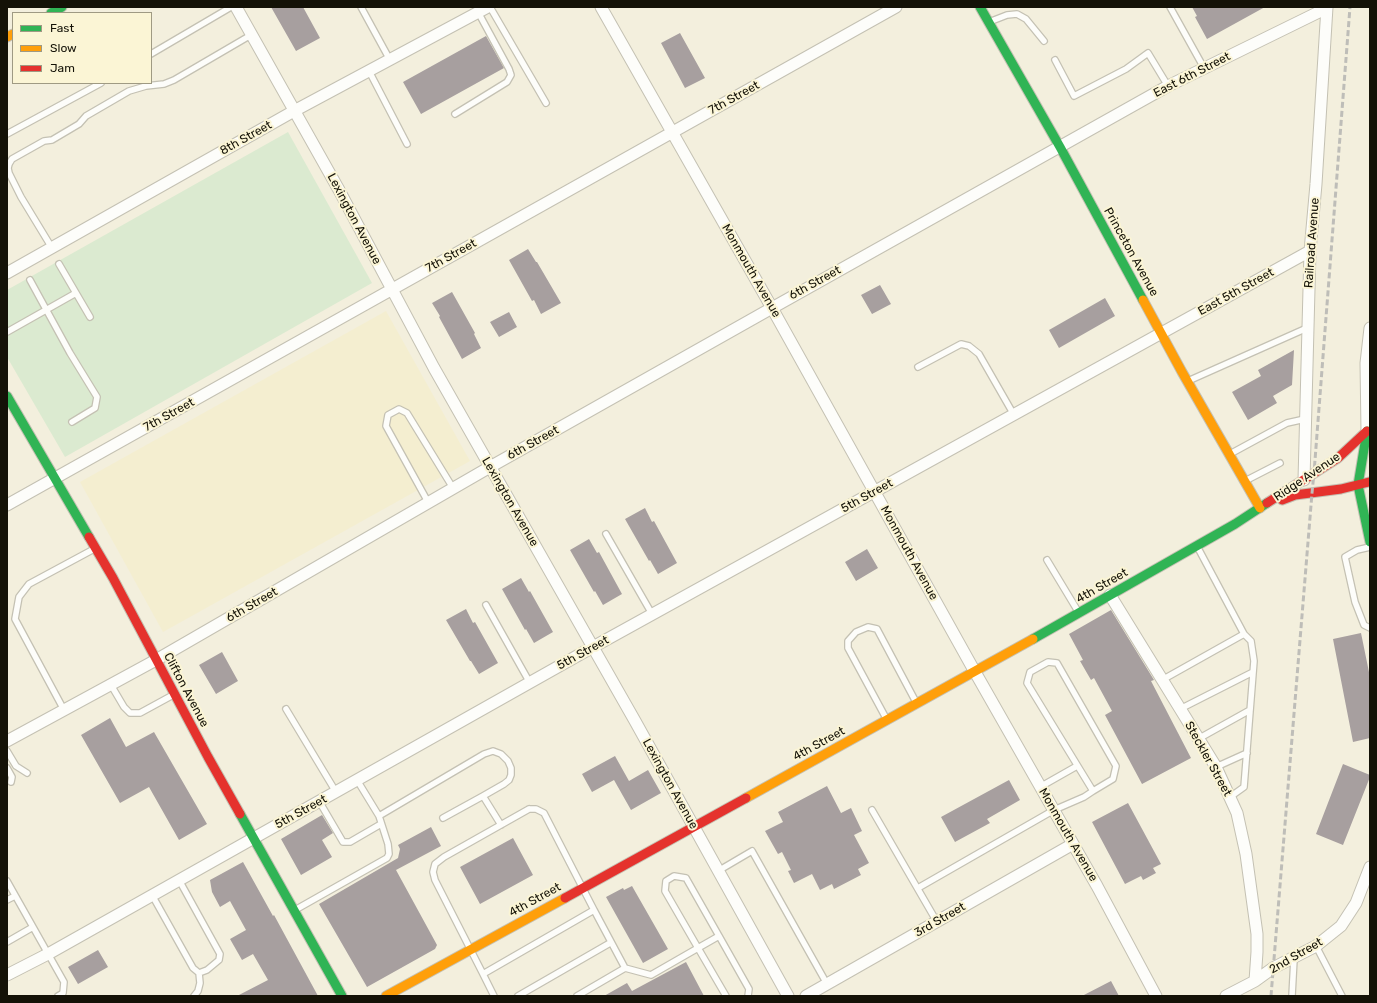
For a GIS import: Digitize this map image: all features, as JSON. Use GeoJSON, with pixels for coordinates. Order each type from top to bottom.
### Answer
{"type":"FeatureCollection","features":[{"type":"Feature","properties":{"kind":"street"},"geometry":{"type":"LineString","coordinates":[[53,12],[62,7]]}},
{"type":"Feature","properties":{"kind":"street","name":"Lexington Avenue"},"geometry":{"type":"LineString","coordinates":[[236,7],[339,190],[434,368],[635,721],[788,996]]}},
{"type":"Feature","properties":{"kind":"street","name":"Monmouth Avenue"},"geometry":{"type":"LineString","coordinates":[[601,7],[1097,886],[1156,996]]}},
{"type":"Feature","properties":{"kind":"street","name":"7th Street"},"geometry":{"type":"LineString","coordinates":[[7,506],[896,7]]}},
{"type":"Feature","properties":{"kind":"street","name":"Princeton Avenue"},"geometry":{"type":"LineString","coordinates":[[980,7],[1060,147],[1187,381],[1260,508]]}},
{"type":"Feature","properties":{"kind":"street","name":"East 6th Street"},"geometry":{"type":"LineString","coordinates":[[1060,147],[1168,86],[1327,7]]}},
{"type":"Feature","properties":{"kind":"street","name":"Railroad Avenue"},"geometry":{"type":"LineString","coordinates":[[1304,480],[1310,251],[1316,184],[1327,7]]}},
{"type":"Feature","properties":{"kind":"street","name":"8th Street"},"geometry":{"type":"LineString","coordinates":[[7,273],[294,111],[485,9]]}},
{"type":"Feature","properties":{"kind":"street","name":"6th Street"},"geometry":{"type":"LineString","coordinates":[[7,741],[156,660],[428,502],[1060,147]]}},
{"type":"Feature","properties":{"kind":"street","name":"East 5th Street"},"geometry":{"type":"LineString","coordinates":[[1161,333],[1310,251]]}},
{"type":"Feature","properties":{"kind":"street"},"geometry":{"type":"LineString","coordinates":[[1370,328],[1366,362],[1368,429],[1358,485],[1370,542]]}},
{"type":"Feature","properties":{"kind":"street","name":"5th Street"},"geometry":{"type":"LineString","coordinates":[[7,975],[152,896],[592,647],[1161,333]]}},
{"type":"Feature","properties":{"kind":"street","name":"Clifton Avenue"},"geometry":{"type":"LineString","coordinates":[[7,396],[113,578],[208,757],[342,996]]}},
{"type":"Feature","properties":{"kind":"street","name":"Ridge Avenue"},"geometry":{"type":"LineString","coordinates":[[1260,508],[1338,458],[1368,429]]}},
{"type":"Feature","properties":{"kind":"street"},"geometry":{"type":"LineString","coordinates":[[1260,508],[1295,495],[1341,489],[1370,482]]}},
{"type":"Feature","properties":{"kind":"street","name":"4th Street"},"geometry":{"type":"LineString","coordinates":[[386,996],[975,672],[1197,546],[1260,508]]}},
{"type":"Feature","properties":{"kind":"street","name":"Steckler Street"},"geometry":{"type":"LineString","coordinates":[[1110,595],[1216,767],[1237,813],[1246,854],[1257,934],[1255,981]]}},
{"type":"Feature","properties":{"kind":"street","name":"3rd Street"},"geometry":{"type":"LineString","coordinates":[[806,996],[1073,844]]}},
{"type":"Feature","properties":{"kind":"street","name":"2nd Street"},"geometry":{"type":"LineString","coordinates":[[1255,981],[1273,968],[1294,959],[1316,946],[1341,926],[1356,903],[1370,867]]}},
{"type":"Feature","properties":{"kind":"street"},"geometry":{"type":"LineString","coordinates":[[1226,996],[1255,981]]}},
{"type":"Feature","properties":{"kind":"lane"},"geometry":{"type":"LineString","coordinates":[[152,53],[231,7]]}},
{"type":"Feature","properties":{"kind":"lane"},"geometry":{"type":"LineString","coordinates":[[360,7],[390,60]]}},
{"type":"Feature","properties":{"kind":"lane"},"geometry":{"type":"LineString","coordinates":[[1170,7],[1204,68]]}},
{"type":"Feature","properties":{"kind":"lane"},"geometry":{"type":"LineString","coordinates":[[485,9],[546,103]]}},
{"type":"Feature","properties":{"kind":"lane"},"geometry":{"type":"LineString","coordinates":[[455,114],[507,82],[510,76],[509,69],[485,9]]}},
{"type":"Feature","properties":{"kind":"lane"},"geometry":{"type":"LineString","coordinates":[[989,22],[1007,15],[1017,14],[1026,19],[1044,41]]}},
{"type":"Feature","properties":{"kind":"lane"},"geometry":{"type":"LineString","coordinates":[[52,248],[21,198],[8,173],[9,164],[12,159],[44,141],[52,140],[79,124],[86,116],[129,91],[136,88],[157,86],[174,80],[251,35]]}},
{"type":"Feature","properties":{"kind":"lane"},"geometry":{"type":"LineString","coordinates":[[1055,60],[1074,96],[1126,69],[1148,53],[1168,86]]}},
{"type":"Feature","properties":{"kind":"lane"},"geometry":{"type":"LineString","coordinates":[[369,71],[407,144]]}},
{"type":"Feature","properties":{"kind":"lane"},"geometry":{"type":"LineString","coordinates":[[7,134],[99,84]]}},
{"type":"Feature","properties":{"kind":"lane"},"geometry":{"type":"LineString","coordinates":[[59,264],[90,317]]}},
{"type":"Feature","properties":{"kind":"lane"},"geometry":{"type":"LineString","coordinates":[[30,280],[97,397],[95,408],[72,422]]}},
{"type":"Feature","properties":{"kind":"lane"},"geometry":{"type":"LineString","coordinates":[[7,332],[76,293]]}},
{"type":"Feature","properties":{"kind":"lane"},"geometry":{"type":"LineString","coordinates":[[1187,381],[1307,328]]}},
{"type":"Feature","properties":{"kind":"lane"},"geometry":{"type":"LineString","coordinates":[[918,367],[960,344],[969,346],[979,354],[1014,415]]}},
{"type":"Feature","properties":{"kind":"lane"},"geometry":{"type":"LineString","coordinates":[[428,502],[386,426],[388,415],[398,409],[407,413],[453,488]]}},
{"type":"Feature","properties":{"kind":"lane"},"geometry":{"type":"LineString","coordinates":[[1229,454],[1287,423],[1305,419]]}},
{"type":"Feature","properties":{"kind":"lane"},"geometry":{"type":"LineString","coordinates":[[1245,482],[1280,463]]}},
{"type":"Feature","properties":{"kind":"lane"},"geometry":{"type":"LineString","coordinates":[[606,534],[652,614]]}},
{"type":"Feature","properties":{"kind":"lane"},"geometry":{"type":"LineString","coordinates":[[1197,546],[1244,634],[1251,640],[1254,661],[1244,787],[1230,797]]}},
{"type":"Feature","properties":{"kind":"lane"},"geometry":{"type":"LineString","coordinates":[[1370,547],[1357,550],[1345,557],[1354,602],[1364,625],[1370,628]]}},
{"type":"Feature","properties":{"kind":"lane"},"geometry":{"type":"LineString","coordinates":[[64,710],[15,619],[19,597],[29,584],[95,548]]}},
{"type":"Feature","properties":{"kind":"lane"},"geometry":{"type":"LineString","coordinates":[[1046,560],[1079,613]]}},
{"type":"Feature","properties":{"kind":"lane"},"geometry":{"type":"LineString","coordinates":[[486,605],[530,683]]}},
{"type":"Feature","properties":{"kind":"lane"},"geometry":{"type":"LineString","coordinates":[[887,720],[848,648],[848,641],[856,632],[868,627],[877,629],[917,704]]}},
{"type":"Feature","properties":{"kind":"lane"},"geometry":{"type":"LineString","coordinates":[[1162,680],[1244,634]]}},
{"type":"Feature","properties":{"kind":"lane"},"geometry":{"type":"LineString","coordinates":[[918,888],[1054,810],[1084,797],[1113,779],[1116,766],[1057,663],[1048,662],[1030,672],[1027,683],[1093,791]]}},
{"type":"Feature","properties":{"kind":"lane"},"geometry":{"type":"LineString","coordinates":[[1180,709],[1253,672]]}},
{"type":"Feature","properties":{"kind":"lane"},"geometry":{"type":"LineString","coordinates":[[111,685],[124,707],[130,713],[140,713],[175,695]]}},
{"type":"Feature","properties":{"kind":"lane"},"geometry":{"type":"LineString","coordinates":[[286,709],[336,792]]}},
{"type":"Feature","properties":{"kind":"lane"},"geometry":{"type":"LineString","coordinates":[[1198,739],[1250,710]]}},
{"type":"Feature","properties":{"kind":"lane"},"geometry":{"type":"LineString","coordinates":[[7,751],[16,766],[27,773]]}},
{"type":"Feature","properties":{"kind":"lane"},"geometry":{"type":"LineString","coordinates":[[379,816],[484,754],[494,751],[501,754],[508,761],[511,768],[509,780],[443,818]]}},
{"type":"Feature","properties":{"kind":"lane"},"geometry":{"type":"LineString","coordinates":[[1216,767],[1247,753]]}},
{"type":"Feature","properties":{"kind":"lane"},"geometry":{"type":"LineString","coordinates":[[1040,787],[1077,766]]}},
{"type":"Feature","properties":{"kind":"lane"},"geometry":{"type":"LineString","coordinates":[[7,768],[12,777],[11,782]]}},
{"type":"Feature","properties":{"kind":"lane"},"geometry":{"type":"LineString","coordinates":[[294,910],[387,858],[389,854],[388,844],[379,816],[357,780]]}},
{"type":"Feature","properties":{"kind":"lane"},"geometry":{"type":"LineString","coordinates":[[483,796],[501,825]]}},
{"type":"Feature","properties":{"kind":"lane"},"geometry":{"type":"LineString","coordinates":[[319,801],[343,842],[350,842],[381,824]]}},
{"type":"Feature","properties":{"kind":"lane"},"geometry":{"type":"LineString","coordinates":[[494,996],[435,880],[435,864],[444,857],[529,809],[536,809],[544,813],[610,943],[625,968],[651,975],[719,936]]}},
{"type":"Feature","properties":{"kind":"lane"},"geometry":{"type":"LineString","coordinates":[[872,810],[937,922]]}},
{"type":"Feature","properties":{"kind":"lane"},"geometry":{"type":"LineString","coordinates":[[718,871],[752,851],[827,984]]}},
{"type":"Feature","properties":{"kind":"lane"},"geometry":{"type":"LineString","coordinates":[[726,996],[665,891],[666,881],[674,876],[686,878],[749,989],[748,996]]}},
{"type":"Feature","properties":{"kind":"lane"},"geometry":{"type":"LineString","coordinates":[[179,880],[220,954],[219,960],[215,965],[199,973]]}},
{"type":"Feature","properties":{"kind":"lane"},"geometry":{"type":"LineString","coordinates":[[7,881],[64,982],[63,993],[58,996]]}},
{"type":"Feature","properties":{"kind":"lane"},"geometry":{"type":"LineString","coordinates":[[7,900],[15,896]]}},
{"type":"Feature","properties":{"kind":"lane"},"geometry":{"type":"LineString","coordinates":[[152,896],[193,968],[199,973],[200,983],[198,991],[194,996]]}},
{"type":"Feature","properties":{"kind":"lane"},"geometry":{"type":"LineString","coordinates":[[483,974],[594,910]]}},
{"type":"Feature","properties":{"kind":"lane"},"geometry":{"type":"LineString","coordinates":[[7,942],[33,927]]}},
{"type":"Feature","properties":{"kind":"lane"},"geometry":{"type":"LineString","coordinates":[[518,996],[610,943]]}},
{"type":"Feature","properties":{"kind":"lane"},"geometry":{"type":"LineString","coordinates":[[1316,946],[1342,996]]}},
{"type":"Feature","properties":{"kind":"lane"},"geometry":{"type":"LineString","coordinates":[[1292,996],[1294,959]]}},
{"type":"Feature","properties":{"kind":"lane"},"geometry":{"type":"LineString","coordinates":[[577,996],[625,968]]}},
{"type":"Feature","properties":{"kind":"shaded area"},"geometry":{"type":"Polygon","coordinates":[[[386,311],[470,461],[163,632],[80,482],[386,311]]]}},
{"type":"Feature","properties":{"kind":"green space"},"geometry":{"type":"Polygon","coordinates":[[[288,132],[372,283],[65,457],[7,357],[7,290],[288,132]]]}},
{"type":"Feature","properties":{"kind":"building"},"geometry":{"type":"Polygon","coordinates":[[[271,7],[303,7],[320,38],[296,51],[271,7]]]}},
{"type":"Feature","properties":{"kind":"building"},"geometry":{"type":"Polygon","coordinates":[[[1192,7],[1265,7],[1207,39],[1195,17],[1197,16],[1192,7]]]}},
{"type":"Feature","properties":{"kind":"building"},"geometry":{"type":"Polygon","coordinates":[[[680,33],[705,78],[685,88],[661,43],[680,33]]]}},
{"type":"Feature","properties":{"kind":"building"},"geometry":{"type":"Polygon","coordinates":[[[486,36],[504,68],[421,114],[403,82],[486,36]]]}},
{"type":"Feature","properties":{"kind":"building"},"geometry":{"type":"Polygon","coordinates":[[[528,249],[561,303],[541,314],[509,260],[528,249]]]}},
{"type":"Feature","properties":{"kind":"building"},"geometry":{"type":"Polygon","coordinates":[[[880,285],[891,304],[872,314],[861,295],[880,285]]]}},
{"type":"Feature","properties":{"kind":"building"},"geometry":{"type":"Polygon","coordinates":[[[452,292],[475,333],[474,334],[481,348],[462,359],[432,303],[452,292]]]}},
{"type":"Feature","properties":{"kind":"building"},"geometry":{"type":"Polygon","coordinates":[[[1105,298],[1115,316],[1059,348],[1049,330],[1105,298]]]}},
{"type":"Feature","properties":{"kind":"building"},"geometry":{"type":"Polygon","coordinates":[[[509,312],[517,327],[499,337],[490,322],[509,312]]]}},
{"type":"Feature","properties":{"kind":"building"},"geometry":{"type":"Polygon","coordinates":[[[1294,350],[1292,385],[1273,396],[1277,403],[1248,420],[1232,392],[1261,376],[1258,370],[1294,350]]]}},
{"type":"Feature","properties":{"kind":"building"},"geometry":{"type":"Polygon","coordinates":[[[645,508],[652,522],[654,521],[677,563],[658,574],[625,519],[645,508]]]}},
{"type":"Feature","properties":{"kind":"building"},"geometry":{"type":"Polygon","coordinates":[[[589,539],[597,553],[599,552],[622,594],[603,605],[570,550],[589,539]]]}},
{"type":"Feature","properties":{"kind":"building"},"geometry":{"type":"Polygon","coordinates":[[[867,549],[878,568],[856,581],[845,562],[867,549]]]}},
{"type":"Feature","properties":{"kind":"building"},"geometry":{"type":"Polygon","coordinates":[[[521,578],[553,632],[534,643],[502,589],[521,578]]]}},
{"type":"Feature","properties":{"kind":"building"},"geometry":{"type":"Polygon","coordinates":[[[466,609],[498,663],[479,674],[446,620],[466,609]]]}},
{"type":"Feature","properties":{"kind":"building"},"geometry":{"type":"Polygon","coordinates":[[[1111,610],[1154,680],[1151,681],[1191,758],[1142,784],[1105,715],[1112,711],[1094,678],[1091,680],[1080,661],[1083,660],[1069,634],[1111,610]]]}},
{"type":"Feature","properties":{"kind":"building"},"geometry":{"type":"Polygon","coordinates":[[[1361,633],[1370,677],[1370,738],[1353,742],[1333,639],[1361,633]]]}},
{"type":"Feature","properties":{"kind":"building"},"geometry":{"type":"Polygon","coordinates":[[[222,652],[238,681],[216,694],[199,665],[222,652]]]}},
{"type":"Feature","properties":{"kind":"building"},"geometry":{"type":"Polygon","coordinates":[[[110,718],[126,747],[154,732],[207,824],[179,840],[149,787],[120,803],[81,735],[110,718]]]}},
{"type":"Feature","properties":{"kind":"building"},"geometry":{"type":"Polygon","coordinates":[[[615,756],[629,781],[648,770],[661,793],[631,810],[614,780],[592,792],[582,774],[615,756]]]}},
{"type":"Feature","properties":{"kind":"building"},"geometry":{"type":"Polygon","coordinates":[[[1343,764],[1370,775],[1370,777],[1343,845],[1316,834],[1343,764]]]}},
{"type":"Feature","properties":{"kind":"building"},"geometry":{"type":"Polygon","coordinates":[[[1009,780],[1020,800],[987,819],[990,823],[955,842],[941,817],[1009,780]]]}},
{"type":"Feature","properties":{"kind":"building"},"geometry":{"type":"Polygon","coordinates":[[[827,786],[841,813],[851,808],[862,831],[854,835],[869,863],[858,869],[861,875],[834,889],[832,884],[820,890],[812,874],[794,883],[788,871],[791,870],[782,852],[778,854],[765,831],[783,822],[778,812],[827,786]]]}},
{"type":"Feature","properties":{"kind":"building"},"geometry":{"type":"Polygon","coordinates":[[[1128,803],[1161,864],[1153,868],[1156,873],[1143,880],[1141,876],[1125,884],[1092,822],[1128,803]]]}},
{"type":"Feature","properties":{"kind":"building"},"geometry":{"type":"Polygon","coordinates":[[[322,815],[333,833],[322,840],[332,857],[301,875],[281,839],[322,815]]]}},
{"type":"Feature","properties":{"kind":"building"},"geometry":{"type":"Polygon","coordinates":[[[431,827],[441,846],[396,870],[437,945],[435,949],[367,987],[319,904],[398,858],[400,849],[398,845],[431,827]]]}},
{"type":"Feature","properties":{"kind":"building"},"geometry":{"type":"Polygon","coordinates":[[[513,838],[533,875],[480,904],[460,867],[513,838]]]}},
{"type":"Feature","properties":{"kind":"building"},"geometry":{"type":"Polygon","coordinates":[[[243,862],[318,996],[237,996],[268,980],[253,954],[242,960],[230,939],[246,930],[230,901],[220,907],[212,892],[210,880],[243,862]]]}},
{"type":"Feature","properties":{"kind":"building"},"geometry":{"type":"Polygon","coordinates":[[[632,886],[668,949],[643,963],[606,897],[623,888],[624,890],[632,886]]]}},
{"type":"Feature","properties":{"kind":"building"},"geometry":{"type":"Polygon","coordinates":[[[98,950],[108,967],[78,984],[68,967],[98,950]]]}},
{"type":"Feature","properties":{"kind":"building"},"geometry":{"type":"Polygon","coordinates":[[[686,962],[704,996],[604,996],[627,983],[632,991],[686,962]]]}},
{"type":"Feature","properties":{"kind":"building"},"geometry":{"type":"Polygon","coordinates":[[[1111,981],[1119,996],[1082,996],[1111,981]]]}},
{"type":"Feature","properties":{"kind":"railway"},"geometry":{"type":"LineString","coordinates":[[1271,996],[1314,473],[1350,7]]}},
{"type":"Feature","properties":{"kind":"traffic: fast"},"geometry":{"type":"LineString","coordinates":[[53,12],[62,7]]}},
{"type":"Feature","properties":{"kind":"traffic: fast"},"geometry":{"type":"LineString","coordinates":[[980,7],[1060,147],[1143,300]]}},
{"type":"Feature","properties":{"kind":"traffic: fast"},"geometry":{"type":"LineString","coordinates":[[7,396],[89,537]]}},
{"type":"Feature","properties":{"kind":"traffic: fast"},"geometry":{"type":"LineString","coordinates":[[1367,431],[1358,485],[1370,542]]}},
{"type":"Feature","properties":{"kind":"traffic: fast"},"geometry":{"type":"LineString","coordinates":[[1033,639],[1235,524],[1267,503]]}},
{"type":"Feature","properties":{"kind":"traffic: fast"},"geometry":{"type":"LineString","coordinates":[[240,814],[342,996]]}},
{"type":"Feature","properties":{"kind":"traffic: slow"},"geometry":{"type":"LineString","coordinates":[[7,37],[12,34]]}},
{"type":"Feature","properties":{"kind":"traffic: slow"},"geometry":{"type":"LineString","coordinates":[[1143,300],[1182,372],[1260,508]]}},
{"type":"Feature","properties":{"kind":"traffic: slow"},"geometry":{"type":"LineString","coordinates":[[746,798],[1033,639]]}},
{"type":"Feature","properties":{"kind":"traffic: slow"},"geometry":{"type":"LineString","coordinates":[[386,996],[565,898]]}},
{"type":"Feature","properties":{"kind":"traffic: jam"},"geometry":{"type":"LineString","coordinates":[[1267,503],[1338,458],[1367,431]]}},
{"type":"Feature","properties":{"kind":"traffic: jam"},"geometry":{"type":"LineString","coordinates":[[1282,500],[1295,495],[1341,489],[1369,482]]}},
{"type":"Feature","properties":{"kind":"traffic: jam"},"geometry":{"type":"LineString","coordinates":[[89,537],[113,578],[240,814]]}},
{"type":"Feature","properties":{"kind":"traffic: jam"},"geometry":{"type":"LineString","coordinates":[[565,898],[746,798]]}}]}
